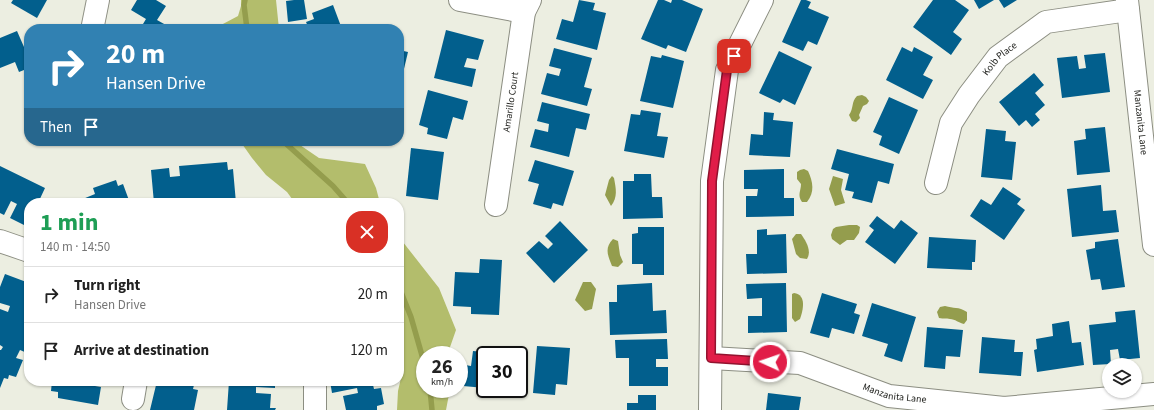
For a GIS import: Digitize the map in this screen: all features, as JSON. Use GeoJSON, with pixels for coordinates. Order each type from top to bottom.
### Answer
{"type":"FeatureCollection","features":[{"type":"Feature","properties":{"kind":"street"},"geometry":{"type":"LineString","coordinates":[[92,24],[98,0]]}},
{"type":"Feature","properties":{"kind":"street"},"geometry":{"type":"LineString","coordinates":[[460,0],[527,6]]}},
{"type":"Feature","properties":{"kind":"street"},"geometry":{"type":"LineString","coordinates":[[710,410],[712,181],[727,70],[762,0]]}},
{"type":"Feature","properties":{"kind":"street","name":"Manzanita Lane"},"geometry":{"type":"LineString","coordinates":[[1128,5],[1154,245]]}},
{"type":"Feature","properties":{"kind":"street","name":"Kolb Place"},"geometry":{"type":"LineString","coordinates":[[936,183],[951,123],[969,95],[998,57],[1046,22],[1128,5]]}},
{"type":"Feature","properties":{"kind":"street","name":"Amarillo Court"},"geometry":{"type":"LineString","coordinates":[[496,205],[527,6]]}},
{"type":"Feature","properties":{"kind":"street"},"geometry":{"type":"LineString","coordinates":[[0,240],[24,249]]}},
{"type":"Feature","properties":{"kind":"street","name":"Manzanita Lane"},"geometry":{"type":"LineString","coordinates":[[711,358],[800,363],[889,396],[1004,408],[1154,394]]}},
{"type":"Feature","properties":{"kind":"street"},"geometry":{"type":"LineString","coordinates":[[315,386],[315,410]]}},
{"type":"Feature","properties":{"kind":"shaded area"},"geometry":{"type":"Polygon","coordinates":[[[241,0],[276,0],[278,24],[223,24],[238,16],[241,0]]]}},
{"type":"Feature","properties":{"kind":"shaded area"},"geometry":{"type":"Polygon","coordinates":[[[862,95],[869,101],[863,106],[859,115],[860,118],[856,122],[852,121],[849,115],[854,101],[857,96],[862,95]]]}},
{"type":"Feature","properties":{"kind":"shaded area"},"geometry":{"type":"Polygon","coordinates":[[[244,146],[301,146],[319,158],[365,164],[376,188],[379,198],[291,198],[287,192],[266,175],[244,146]]]}},
{"type":"Feature","properties":{"kind":"shaded area"},"geometry":{"type":"Polygon","coordinates":[[[804,169],[808,171],[812,187],[810,198],[807,202],[802,202],[801,200],[799,195],[801,184],[797,179],[797,172],[804,169]]]}},
{"type":"Feature","properties":{"kind":"shaded area"},"geometry":{"type":"Polygon","coordinates":[[[612,176],[614,178],[616,193],[615,199],[611,206],[605,195],[609,180],[612,176]]]}},
{"type":"Feature","properties":{"kind":"shaded area"},"geometry":{"type":"Polygon","coordinates":[[[833,176],[843,179],[841,190],[845,203],[835,206],[829,189],[833,176]]]}},
{"type":"Feature","properties":{"kind":"shaded area"},"geometry":{"type":"Polygon","coordinates":[[[857,225],[860,227],[859,233],[854,240],[847,240],[840,245],[832,239],[831,235],[833,229],[836,227],[857,225]]]}},
{"type":"Feature","properties":{"kind":"shaded area"},"geometry":{"type":"Polygon","coordinates":[[[796,234],[801,234],[809,249],[807,259],[800,258],[796,254],[792,239],[796,234]]]}},
{"type":"Feature","properties":{"kind":"shaded area"},"geometry":{"type":"Polygon","coordinates":[[[613,239],[618,241],[620,255],[623,262],[618,267],[612,266],[608,255],[608,246],[613,239]]]}},
{"type":"Feature","properties":{"kind":"shaded area"},"geometry":{"type":"Polygon","coordinates":[[[404,243],[439,288],[456,330],[450,346],[416,346],[416,398],[448,398],[446,410],[397,410],[399,386],[404,386],[404,243]]]}},
{"type":"Feature","properties":{"kind":"shaded area"},"geometry":{"type":"Polygon","coordinates":[[[583,282],[591,282],[596,289],[592,309],[585,311],[575,300],[583,282]]]}},
{"type":"Feature","properties":{"kind":"shaded area"},"geometry":{"type":"Polygon","coordinates":[[[794,293],[801,297],[803,303],[800,319],[795,322],[792,318],[792,294],[794,293]]]}},
{"type":"Feature","properties":{"kind":"shaded area"},"geometry":{"type":"Polygon","coordinates":[[[945,306],[961,309],[967,312],[967,320],[964,324],[952,319],[939,318],[937,312],[940,307],[945,306]]]}},
{"type":"Feature","properties":{"kind":"building"},"geometry":{"type":"Polygon","coordinates":[[[13,0],[47,0],[37,18],[11,3],[13,0]]]}},
{"type":"Feature","properties":{"kind":"building"},"geometry":{"type":"Polygon","coordinates":[[[137,0],[156,0],[166,6],[157,20],[164,24],[143,24],[146,19],[131,10],[137,0]]]}},
{"type":"Feature","properties":{"kind":"building"},"geometry":{"type":"Polygon","coordinates":[[[304,0],[307,19],[288,22],[286,1],[304,0]]]}},
{"type":"Feature","properties":{"kind":"building"},"geometry":{"type":"Polygon","coordinates":[[[579,0],[595,3],[593,10],[606,13],[597,50],[556,39],[562,19],[573,22],[579,0]]]}},
{"type":"Feature","properties":{"kind":"building"},"geometry":{"type":"Polygon","coordinates":[[[658,0],[664,0],[671,3],[672,0],[682,0],[703,9],[686,52],[668,45],[666,49],[641,39],[658,0]]]}},
{"type":"Feature","properties":{"kind":"building"},"geometry":{"type":"Polygon","coordinates":[[[801,0],[811,2],[808,8],[829,17],[817,45],[808,41],[803,51],[782,42],[801,0]]]}},
{"type":"Feature","properties":{"kind":"building"},"geometry":{"type":"Polygon","coordinates":[[[933,0],[955,0],[969,10],[953,32],[962,39],[951,55],[913,27],[933,0]]]}},
{"type":"Feature","properties":{"kind":"building"},"geometry":{"type":"Polygon","coordinates":[[[974,0],[994,0],[979,9],[974,0]]]}},
{"type":"Feature","properties":{"kind":"building"},"geometry":{"type":"Polygon","coordinates":[[[999,0],[1017,0],[1004,8],[999,0]]]}},
{"type":"Feature","properties":{"kind":"building"},"geometry":{"type":"Polygon","coordinates":[[[333,5],[340,24],[307,24],[306,22],[314,19],[312,13],[333,5]]]}},
{"type":"Feature","properties":{"kind":"building"},"geometry":{"type":"Polygon","coordinates":[[[446,30],[484,40],[478,60],[467,58],[464,67],[476,69],[472,87],[434,78],[446,30]]]}},
{"type":"Feature","properties":{"kind":"building"},"geometry":{"type":"Polygon","coordinates":[[[17,31],[24,47],[24,70],[19,72],[15,62],[0,68],[0,38],[17,31]]]}},
{"type":"Feature","properties":{"kind":"building"},"geometry":{"type":"Polygon","coordinates":[[[902,47],[912,52],[914,47],[933,57],[923,75],[933,80],[923,99],[886,80],[902,47]]]}},
{"type":"Feature","properties":{"kind":"building"},"geometry":{"type":"Polygon","coordinates":[[[554,48],[592,58],[584,87],[592,89],[587,106],[541,94],[547,73],[559,76],[561,69],[549,66],[554,48]]]}},
{"type":"Feature","properties":{"kind":"building"},"geometry":{"type":"Polygon","coordinates":[[[404,51],[408,52],[404,69],[404,51]]]}},
{"type":"Feature","properties":{"kind":"building"},"geometry":{"type":"Polygon","coordinates":[[[779,51],[812,67],[795,105],[783,99],[780,103],[759,93],[779,51]]]}},
{"type":"Feature","properties":{"kind":"building"},"geometry":{"type":"Polygon","coordinates":[[[1105,53],[1110,92],[1062,98],[1057,58],[1077,56],[1079,69],[1086,68],[1084,55],[1105,53]]]}},
{"type":"Feature","properties":{"kind":"building"},"geometry":{"type":"Polygon","coordinates":[[[662,55],[684,61],[673,108],[640,101],[651,56],[661,58],[662,55]]]}},
{"type":"Feature","properties":{"kind":"building"},"geometry":{"type":"Polygon","coordinates":[[[1034,73],[1044,85],[1035,93],[1045,105],[1035,114],[1040,120],[1032,127],[1026,120],[1019,126],[999,102],[1034,73]]]}},
{"type":"Feature","properties":{"kind":"building"},"geometry":{"type":"Polygon","coordinates":[[[428,90],[468,101],[463,120],[453,117],[447,139],[427,134],[428,128],[419,125],[428,90]]]}},
{"type":"Feature","properties":{"kind":"building"},"geometry":{"type":"Polygon","coordinates":[[[889,97],[918,110],[899,154],[879,145],[882,136],[873,132],[889,97]]]}},
{"type":"Feature","properties":{"kind":"building"},"geometry":{"type":"Polygon","coordinates":[[[542,102],[590,114],[586,130],[576,128],[569,157],[530,147],[535,129],[548,132],[549,124],[537,121],[542,102]]]}},
{"type":"Feature","properties":{"kind":"building"},"geometry":{"type":"Polygon","coordinates":[[[641,110],[661,113],[657,136],[668,137],[664,158],[624,151],[631,114],[640,115],[641,110]]]}},
{"type":"Feature","properties":{"kind":"building"},"geometry":{"type":"Polygon","coordinates":[[[764,112],[774,113],[773,120],[793,122],[790,157],[749,155],[751,134],[763,135],[764,112]]]}},
{"type":"Feature","properties":{"kind":"building"},"geometry":{"type":"Polygon","coordinates":[[[1105,127],[1110,172],[1077,175],[1074,141],[1086,139],[1085,129],[1105,127]]]}},
{"type":"Feature","properties":{"kind":"building"},"geometry":{"type":"Polygon","coordinates":[[[986,129],[1006,131],[1005,141],[1016,142],[1012,180],[981,177],[986,129]]]}},
{"type":"Feature","properties":{"kind":"building"},"geometry":{"type":"Polygon","coordinates":[[[411,148],[444,152],[438,200],[406,196],[411,148]]]}},
{"type":"Feature","properties":{"kind":"building"},"geometry":{"type":"Polygon","coordinates":[[[837,149],[894,164],[889,184],[878,181],[872,203],[852,198],[854,192],[845,190],[849,174],[831,169],[837,149]]]}},
{"type":"Feature","properties":{"kind":"building"},"geometry":{"type":"Polygon","coordinates":[[[535,160],[574,171],[563,206],[553,203],[551,209],[533,204],[539,184],[528,181],[535,160]]]}},
{"type":"Feature","properties":{"kind":"building"},"geometry":{"type":"Polygon","coordinates":[[[227,162],[228,170],[233,169],[236,198],[154,198],[151,170],[169,168],[170,177],[180,176],[179,166],[227,162]]]}},
{"type":"Feature","properties":{"kind":"building"},"geometry":{"type":"Polygon","coordinates":[[[0,166],[45,188],[40,198],[24,198],[24,225],[10,218],[17,204],[11,201],[4,215],[0,213],[0,166]]]}},
{"type":"Feature","properties":{"kind":"building"},"geometry":{"type":"Polygon","coordinates":[[[784,169],[784,198],[794,198],[794,216],[746,217],[746,196],[757,196],[758,189],[744,189],[744,170],[784,169]]]}},
{"type":"Feature","properties":{"kind":"building"},"geometry":{"type":"Polygon","coordinates":[[[634,174],[651,174],[652,197],[662,197],[663,218],[623,219],[623,181],[634,181],[634,174]]]}},
{"type":"Feature","properties":{"kind":"building"},"geometry":{"type":"Polygon","coordinates":[[[116,180],[118,186],[123,184],[128,198],[85,198],[95,194],[93,188],[116,180]]]}},
{"type":"Feature","properties":{"kind":"building"},"geometry":{"type":"Polygon","coordinates":[[[1101,185],[1103,211],[1116,210],[1119,232],[1072,237],[1067,189],[1101,185]]]}},
{"type":"Feature","properties":{"kind":"building"},"geometry":{"type":"Polygon","coordinates":[[[1003,187],[1021,199],[1017,204],[1025,210],[1004,240],[970,216],[981,199],[991,205],[1003,187]]]}},
{"type":"Feature","properties":{"kind":"building"},"geometry":{"type":"Polygon","coordinates":[[[877,216],[894,229],[901,220],[918,233],[895,264],[865,242],[874,230],[869,226],[877,216]]]}},
{"type":"Feature","properties":{"kind":"building"},"geometry":{"type":"Polygon","coordinates":[[[560,221],[588,250],[554,283],[526,253],[539,241],[548,249],[553,244],[545,236],[560,221]]]}},
{"type":"Feature","properties":{"kind":"building"},"geometry":{"type":"Polygon","coordinates":[[[638,227],[664,227],[664,275],[643,275],[643,264],[632,264],[632,234],[638,233],[638,227]]]}},
{"type":"Feature","properties":{"kind":"building"},"geometry":{"type":"Polygon","coordinates":[[[767,229],[767,235],[786,234],[787,273],[747,274],[746,254],[757,254],[757,230],[767,229]]]}},
{"type":"Feature","properties":{"kind":"building"},"geometry":{"type":"Polygon","coordinates":[[[929,237],[976,240],[975,262],[972,262],[972,270],[927,268],[929,237]]]}},
{"type":"Feature","properties":{"kind":"building"},"geometry":{"type":"Polygon","coordinates":[[[1118,239],[1125,287],[1102,290],[1100,279],[1091,280],[1086,250],[1095,248],[1095,242],[1118,239]]]}},
{"type":"Feature","properties":{"kind":"building"},"geometry":{"type":"Polygon","coordinates":[[[480,259],[502,260],[499,315],[471,314],[471,307],[453,306],[455,272],[479,273],[480,259]]]}},
{"type":"Feature","properties":{"kind":"building"},"geometry":{"type":"Polygon","coordinates":[[[5,274],[24,281],[24,352],[20,350],[16,358],[23,360],[16,377],[9,375],[8,379],[4,378],[0,388],[0,350],[3,347],[0,345],[0,309],[8,312],[10,306],[0,303],[0,287],[5,274]]]}},
{"type":"Feature","properties":{"kind":"building"},"geometry":{"type":"Polygon","coordinates":[[[652,283],[653,311],[666,310],[667,333],[610,335],[609,302],[617,302],[617,285],[652,283]]]}},
{"type":"Feature","properties":{"kind":"building"},"geometry":{"type":"Polygon","coordinates":[[[786,283],[787,332],[748,333],[748,316],[762,316],[762,298],[747,299],[746,284],[786,283]]]}},
{"type":"Feature","properties":{"kind":"building"},"geometry":{"type":"Polygon","coordinates":[[[822,293],[857,304],[854,313],[860,315],[854,334],[832,328],[829,338],[810,333],[822,293]]]}},
{"type":"Feature","properties":{"kind":"building"},"geometry":{"type":"Polygon","coordinates":[[[872,303],[916,317],[902,362],[884,356],[888,344],[862,336],[872,303]]]}},
{"type":"Feature","properties":{"kind":"building"},"geometry":{"type":"Polygon","coordinates":[[[1135,310],[1140,358],[1120,358],[1118,349],[1110,350],[1111,358],[1102,358],[1102,364],[1093,365],[1089,325],[1116,322],[1115,312],[1135,310]]]}},
{"type":"Feature","properties":{"kind":"building"},"geometry":{"type":"Polygon","coordinates":[[[1069,321],[1072,343],[1081,342],[1084,365],[1037,372],[1034,350],[1037,349],[1036,339],[1053,336],[1052,324],[1069,321]]]}},
{"type":"Feature","properties":{"kind":"building"},"geometry":{"type":"Polygon","coordinates":[[[927,327],[963,330],[960,357],[946,356],[945,369],[924,367],[927,327]]]}},
{"type":"Feature","properties":{"kind":"building"},"geometry":{"type":"Polygon","coordinates":[[[982,337],[1015,340],[1014,352],[1023,352],[1021,376],[979,373],[982,337]]]}},
{"type":"Feature","properties":{"kind":"building"},"geometry":{"type":"Polygon","coordinates":[[[667,339],[668,359],[656,359],[656,367],[668,367],[668,386],[629,386],[629,358],[616,358],[615,340],[667,339]]]}},
{"type":"Feature","properties":{"kind":"building"},"geometry":{"type":"Polygon","coordinates":[[[537,346],[570,348],[567,385],[556,384],[555,395],[533,393],[537,346]]]}},
{"type":"Feature","properties":{"kind":"building"},"geometry":{"type":"Polygon","coordinates":[[[473,351],[476,351],[476,387],[468,386],[468,366],[471,366],[473,351]]]}},
{"type":"Feature","properties":{"kind":"building"},"geometry":{"type":"Polygon","coordinates":[[[52,386],[101,387],[98,405],[58,398],[58,392],[51,391],[52,386]]]}},
{"type":"Feature","properties":{"kind":"building"},"geometry":{"type":"Polygon","coordinates":[[[156,386],[194,386],[193,389],[198,390],[194,410],[150,410],[156,386]]]}},
{"type":"Feature","properties":{"kind":"building"},"geometry":{"type":"Polygon","coordinates":[[[229,386],[275,386],[275,388],[256,387],[256,393],[271,394],[270,408],[276,408],[275,410],[227,410],[229,386]]]}},
{"type":"Feature","properties":{"kind":"building"},"geometry":{"type":"Polygon","coordinates":[[[331,386],[373,386],[374,389],[381,388],[384,404],[377,406],[377,410],[346,410],[343,396],[358,393],[357,388],[332,393],[331,386]]]}},
{"type":"Feature","properties":{"kind":"building"},"geometry":{"type":"Polygon","coordinates":[[[768,393],[801,397],[799,410],[766,410],[768,393]]]}},
{"type":"Feature","properties":{"kind":"building"},"geometry":{"type":"Polygon","coordinates":[[[638,395],[656,395],[656,410],[627,410],[627,403],[638,403],[638,395]]]}},
{"type":"Feature","properties":{"kind":"waterway"},"geometry":{"type":"LineString","coordinates":[[245,0],[244,5],[246,24]]}},
{"type":"Feature","properties":{"kind":"waterway"},"geometry":{"type":"LineString","coordinates":[[289,146],[333,186],[344,198]]}},
{"type":"Feature","properties":{"kind":"waterway"},"geometry":{"type":"LineString","coordinates":[[404,300],[419,346]]}},
{"type":"Feature","properties":{"kind":"waterway"},"geometry":{"type":"LineString","coordinates":[[431,398],[432,410]]}},
{"type":"Feature","properties":{"kind":"route"},"geometry":{"type":"LineString","coordinates":[[734,56],[727,70],[712,181],[711,358],[770,362]]}}]}
